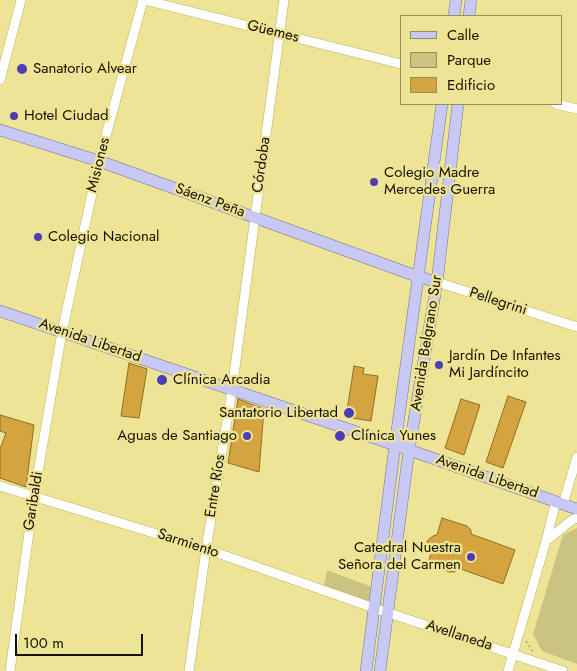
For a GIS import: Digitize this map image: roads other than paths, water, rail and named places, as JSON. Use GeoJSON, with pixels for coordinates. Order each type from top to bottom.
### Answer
{"type":"FeatureCollection","features":[{"type":"Feature","properties":{"kind":"main road"},"geometry":{"type":"LineString","coordinates":[[454,15],[456,0]]}},
{"type":"Feature","properties":{"kind":"main road"},"geometry":{"type":"LineString","coordinates":[[469,15],[471,0]]}},
{"type":"Feature","properties":{"kind":"main road","name":"Avenida Belgrano Sur"},"geometry":{"type":"LineString","coordinates":[[366,671],[442,105]]}},
{"type":"Feature","properties":{"kind":"main road","name":"Avenida Belgrano Sur"},"geometry":{"type":"LineString","coordinates":[[380,671],[409,450],[437,282],[458,105]]}},
{"type":"Feature","properties":{"kind":"main road","name":"Sáenz Peña"},"geometry":{"type":"LineString","coordinates":[[0,130],[98,161],[419,278]]}},
{"type":"Feature","properties":{"kind":"main road","name":"Pellegrini"},"geometry":{"type":"LineString","coordinates":[[419,278],[437,282]]}},
{"type":"Feature","properties":{"kind":"main road","name":"Avenida Libertad"},"geometry":{"type":"LineString","coordinates":[[0,311],[577,509]]}},
{"type":"Feature","properties":{"kind":"street"},"geometry":{"type":"LineString","coordinates":[[0,80],[20,0]]}},
{"type":"Feature","properties":{"kind":"street","name":"Güemes"},"geometry":{"type":"LineString","coordinates":[[144,0],[400,64]]}},
{"type":"Feature","properties":{"kind":"street","name":"Misiones"},"geometry":{"type":"LineString","coordinates":[[62,332],[98,161],[144,0]]}},
{"type":"Feature","properties":{"kind":"street","name":"Córdoba"},"geometry":{"type":"LineString","coordinates":[[232,390],[284,0]]}},
{"type":"Feature","properties":{"kind":"street"},"geometry":{"type":"LineString","coordinates":[[560,105],[577,109]]}},
{"type":"Feature","properties":{"kind":"street","name":"Pellegrini"},"geometry":{"type":"LineString","coordinates":[[437,282],[577,327]]}},
{"type":"Feature","properties":{"kind":"street","name":"Garibaldi"},"geometry":{"type":"LineString","coordinates":[[10,671],[34,496],[62,332]]}},
{"type":"Feature","properties":{"kind":"street","name":"Entre Ríos"},"geometry":{"type":"LineString","coordinates":[[189,671],[206,549],[232,390]]}},
{"type":"Feature","properties":{"kind":"street"},"geometry":{"type":"LineString","coordinates":[[508,671],[546,541],[577,457]]}},
{"type":"Feature","properties":{"kind":"street","name":"Sarmiento"},"geometry":{"type":"LineString","coordinates":[[0,486],[206,549],[374,608]]}},
{"type":"Feature","properties":{"kind":"street"},"geometry":{"type":"LineString","coordinates":[[546,541],[577,518]]}},
{"type":"Feature","properties":{"kind":"street","name":"Avellaneda"},"geometry":{"type":"LineString","coordinates":[[374,608],[563,671]]}},
{"type":"Feature","properties":{"kind":"place","name":"Sanatorio Alvear"},"geometry":{"type":"Point","coordinates":[22,69]}},
{"type":"Feature","properties":{"kind":"place","name":"Hotel Ciudad"},"geometry":{"type":"Point","coordinates":[14,116]}},
{"type":"Feature","properties":{"kind":"place","name":"Colegio Madre Mercedes Guerra"},"geometry":{"type":"Point","coordinates":[374,182]}},
{"type":"Feature","properties":{"kind":"place","name":"Colegio Nacional"},"geometry":{"type":"Point","coordinates":[38,237]}},
{"type":"Feature","properties":{"kind":"place","name":"Jardín De Infantes Mi Jardíncito"},"geometry":{"type":"Point","coordinates":[439,365]}},
{"type":"Feature","properties":{"kind":"place","name":"Clínica Arcadia"},"geometry":{"type":"Point","coordinates":[162,380]}},
{"type":"Feature","properties":{"kind":"place","name":"Santatorio Libertad"},"geometry":{"type":"Point","coordinates":[349,413]}},
{"type":"Feature","properties":{"kind":"place","name":"Aguas de Santiago"},"geometry":{"type":"Point","coordinates":[247,436]}},
{"type":"Feature","properties":{"kind":"place","name":"Clínica Yunes"},"geometry":{"type":"Point","coordinates":[340,436]}},
{"type":"Feature","properties":{"kind":"place","name":"Catedral Nuestra Señora del Carmen"},"geometry":{"type":"Point","coordinates":[471,557]}}]}
